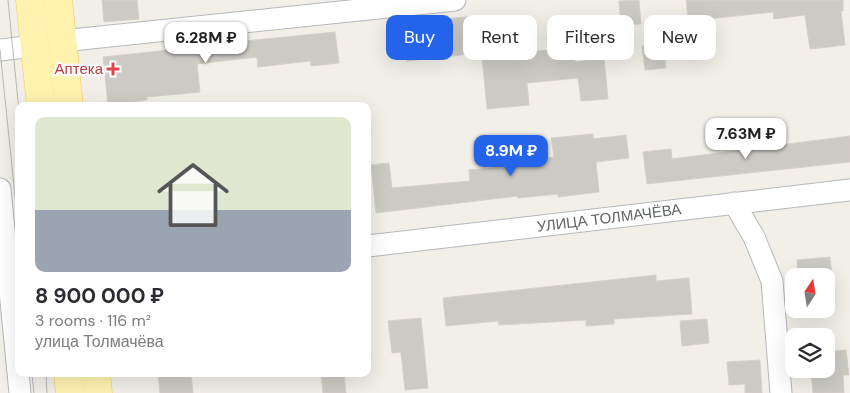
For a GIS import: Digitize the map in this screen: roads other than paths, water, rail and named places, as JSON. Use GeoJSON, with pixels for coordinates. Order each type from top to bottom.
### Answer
{"type":"FeatureCollection","features":[{"type":"Feature","properties":{"kind":"main road"},"geometry":{"type":"LineString","coordinates":[[30,0],[41,102]]}},
{"type":"Feature","properties":{"kind":"main road"},"geometry":{"type":"LineString","coordinates":[[58,0],[69,102]]}},
{"type":"Feature","properties":{"kind":"main road"},"geometry":{"type":"LineString","coordinates":[[68,377],[70,393]]}},
{"type":"Feature","properties":{"kind":"main road"},"geometry":{"type":"LineString","coordinates":[[96,377],[98,393]]}},
{"type":"Feature","properties":{"kind":"street"},"geometry":{"type":"LineString","coordinates":[[62,41],[455,0]]}},
{"type":"Feature","properties":{"kind":"street"},"geometry":{"type":"LineString","coordinates":[[0,50],[34,46]]}},
{"type":"Feature","properties":{"kind":"street"},"geometry":{"type":"LineString","coordinates":[[0,188],[15,340]]}},
{"type":"Feature","properties":{"kind":"street","name":"УЛИЦА ТОЛМАЧЁВА"},"geometry":{"type":"LineString","coordinates":[[371,246],[850,190]]}},
{"type":"Feature","properties":{"kind":"street"},"geometry":{"type":"LineString","coordinates":[[734,203],[754,237],[772,280],[781,393]]}},
{"type":"Feature","properties":{"kind":"street"},"geometry":{"type":"LineString","coordinates":[[18,377],[20,393]]}},
{"type":"Feature","properties":{"kind":"tram line"},"geometry":{"type":"LineString","coordinates":[[8,0],[18,102]]}},
{"type":"Feature","properties":{"kind":"tram line"},"geometry":{"type":"LineString","coordinates":[[0,50],[15,196]]}},
{"type":"Feature","properties":{"kind":"tram line"},"geometry":{"type":"LineString","coordinates":[[32,377],[34,393]]}},
{"type":"Feature","properties":{"kind":"tram line"},"geometry":{"type":"LineString","coordinates":[[46,377],[47,393]]}},
{"type":"Feature","properties":{"kind":"place","name":"Аптека"},"geometry":{"type":"Point","coordinates":[113,69]}}]}
